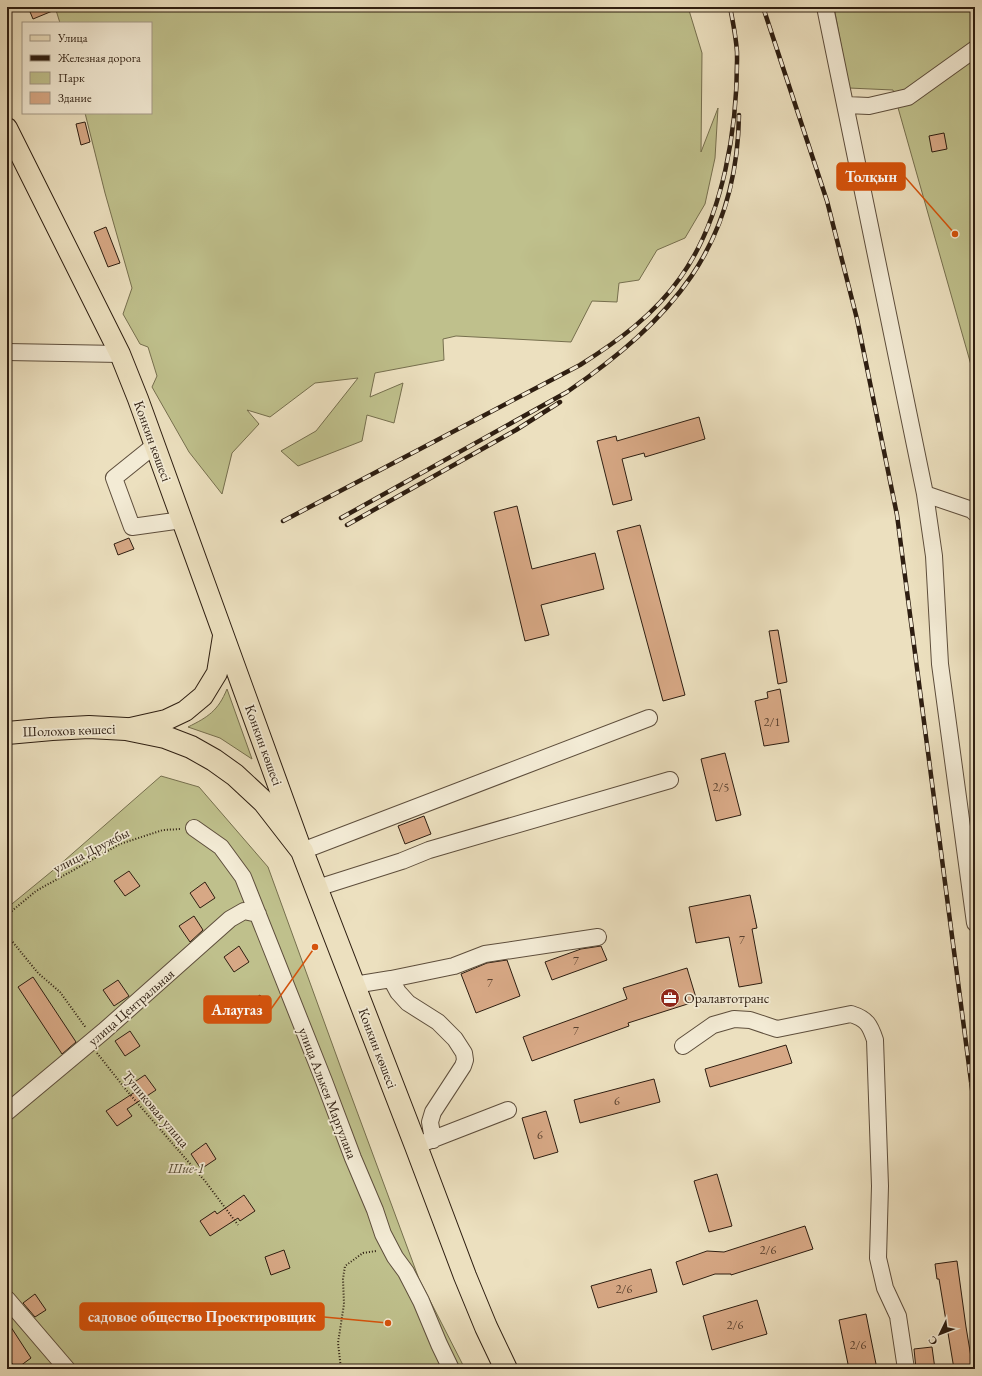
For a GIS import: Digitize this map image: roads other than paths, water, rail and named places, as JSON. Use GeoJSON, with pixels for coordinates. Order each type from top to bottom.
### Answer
{"type":"FeatureCollection","features":[{"type":"Feature","properties":{"kind":"highway","name":"Шолохов көшесі"},"geometry":{"type":"LineString","coordinates":[[7,733],[52,728],[82,727],[126,729],[165,737],[192,747],[214,760],[234,775],[264,802],[302,851]]}},
{"type":"Feature","properties":{"kind":"highway","name":"Конкин көшесі"},"geometry":{"type":"LineString","coordinates":[[302,851],[354,985],[424,1143],[465,1276],[506,1369]]}},
{"type":"Feature","properties":{"kind":"main road","name":"Конкин көшесі"},"geometry":{"type":"LineString","coordinates":[[7,128],[120,354],[155,445],[302,851]]}},
{"type":"Feature","properties":{"kind":"main road"},"geometry":{"type":"LineString","coordinates":[[126,729],[166,720],[185,711],[203,696],[217,673],[223,634]]}},
{"type":"Feature","properties":{"kind":"street"},"geometry":{"type":"LineString","coordinates":[[825,7],[925,494],[934,556],[940,664],[975,923]]}},
{"type":"Feature","properties":{"kind":"street"},"geometry":{"type":"LineString","coordinates":[[846,105],[869,106],[908,97],[975,49]]}},
{"type":"Feature","properties":{"kind":"street"},"geometry":{"type":"LineString","coordinates":[[7,352],[120,354]]}},
{"type":"Feature","properties":{"kind":"street"},"geometry":{"type":"LineString","coordinates":[[155,445],[114,478],[132,528],[182,520]]}},
{"type":"Feature","properties":{"kind":"street"},"geometry":{"type":"LineString","coordinates":[[925,494],[972,510],[975,513]]}},
{"type":"Feature","properties":{"kind":"street"},"geometry":{"type":"LineString","coordinates":[[302,851],[649,718]]}},
{"type":"Feature","properties":{"kind":"street"},"geometry":{"type":"LineString","coordinates":[[317,888],[402,861],[429,850],[670,780]]}},
{"type":"Feature","properties":{"kind":"street","name":"улица Алькея Маргулана"},"geometry":{"type":"LineString","coordinates":[[194,828],[221,847],[243,877],[353,1158],[375,1210],[383,1234],[406,1272],[421,1301],[451,1369]]}},
{"type":"Feature","properties":{"kind":"street","name":"улица Центральная"},"geometry":{"type":"LineString","coordinates":[[7,1112],[92,1041],[230,919],[244,911],[258,914]]}},
{"type":"Feature","properties":{"kind":"street"},"geometry":{"type":"LineString","coordinates":[[354,985],[454,966],[485,954],[598,937]]}},
{"type":"Feature","properties":{"kind":"street"},"geometry":{"type":"LineString","coordinates":[[391,979],[398,992],[408,1003],[438,1022],[455,1038],[464,1053],[465,1060],[463,1066],[433,1112],[424,1143]]}},
{"type":"Feature","properties":{"kind":"street"},"geometry":{"type":"LineString","coordinates":[[683,1046],[713,1025],[734,1019],[750,1020],[777,1029],[851,1014],[862,1018],[870,1027],[875,1040],[880,1186],[878,1258],[885,1288],[898,1316],[906,1369]]}},
{"type":"Feature","properties":{"kind":"street"},"geometry":{"type":"LineString","coordinates":[[424,1143],[508,1110]]}},
{"type":"Feature","properties":{"kind":"street"},"geometry":{"type":"LineString","coordinates":[[7,1300],[67,1369]]}},
{"type":"Feature","properties":{"kind":"railway"},"geometry":{"type":"LineString","coordinates":[[283,521],[580,365],[621,337],[659,304],[680,278],[695,254],[708,227],[718,199],[725,170],[731,140],[737,80],[737,46],[730,7]]}},
{"type":"Feature","properties":{"kind":"railway"},"geometry":{"type":"LineString","coordinates":[[763,7],[827,201],[857,319],[897,515],[975,1112]]}},
{"type":"Feature","properties":{"kind":"railway"},"geometry":{"type":"LineString","coordinates":[[341,518],[567,392],[604,365],[637,337],[667,308],[691,276],[711,242],[726,204],[735,162],[739,115]]}},
{"type":"Feature","properties":{"kind":"railway"},"geometry":{"type":"LineString","coordinates":[[347,525],[516,430],[560,402]]}},
{"type":"Feature","properties":{"kind":"place","name":"Толқын"},"geometry":{"type":"Point","coordinates":[955,234]}},
{"type":"Feature","properties":{"kind":"place","name":"Алаугаз"},"geometry":{"type":"Point","coordinates":[315,947]}},
{"type":"Feature","properties":{"kind":"place","name":"Оралавтотранс"},"geometry":{"type":"Point","coordinates":[670,998]}},
{"type":"Feature","properties":{"kind":"place","name":"садовое общество Проектировщик"},"geometry":{"type":"Point","coordinates":[388,1323]}},
{"type":"Feature","properties":{"kind":"park label","name":"Шие-1"},"geometry":{"type":"Point","coordinates":[186,1168]}}]}
